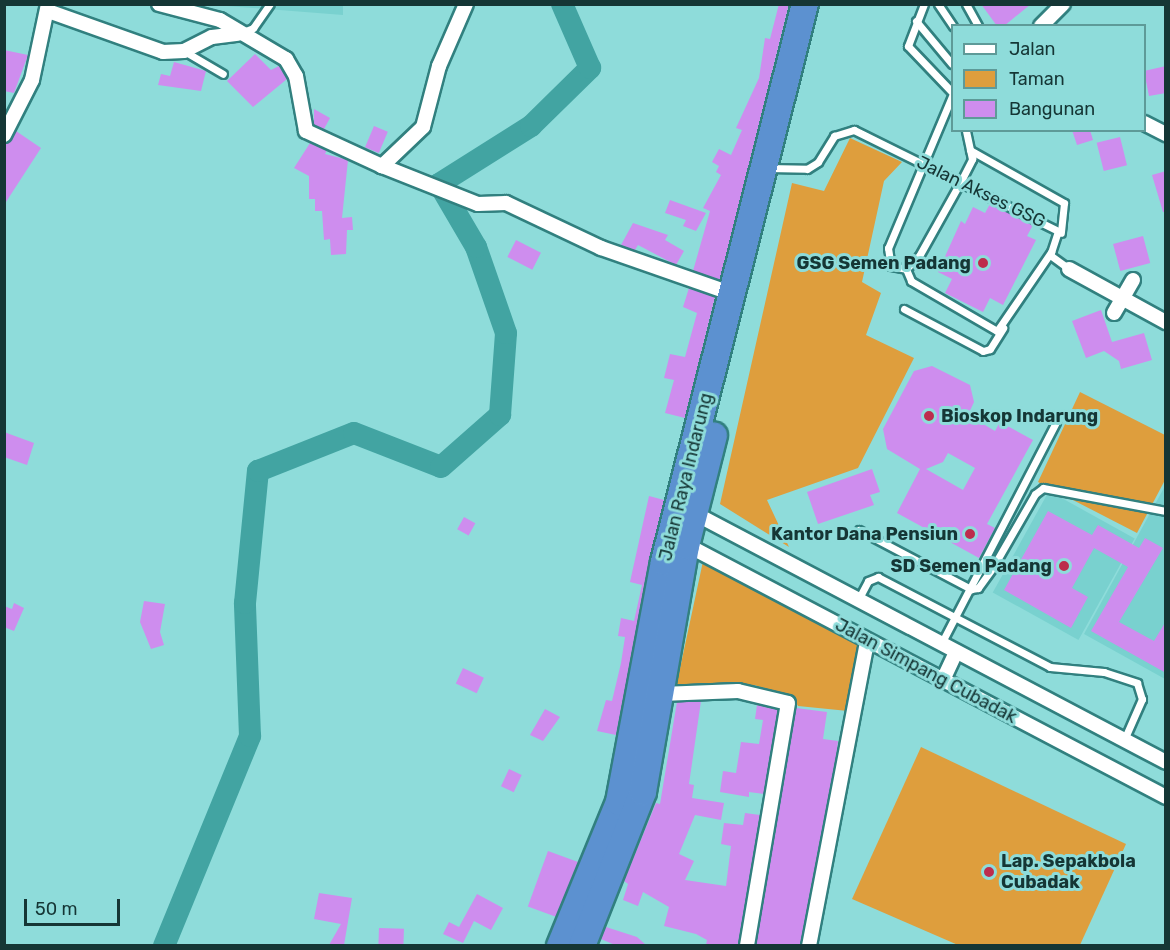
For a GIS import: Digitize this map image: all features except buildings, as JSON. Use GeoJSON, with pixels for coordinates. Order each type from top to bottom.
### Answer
{"type":"FeatureCollection","features":[{"type":"Feature","properties":{"kind":"highway","name":"Jalan Raya Indarung"},"geometry":{"type":"LineString","coordinates":[[560,945],[619,802],[686,509],[773,169],[805,4]]}},
{"type":"Feature","properties":{"kind":"highway","name":"Jalan Raya Indarung"},"geometry":{"type":"LineString","coordinates":[[686,509],[733,294],[822,4]]}},
{"type":"Feature","properties":{"kind":"highway","name":"Jalan Raya Indarung"},"geometry":{"type":"LineString","coordinates":[[582,945],[639,806],[672,694],[679,538]]}},
{"type":"Feature","properties":{"kind":"street"},"geometry":{"type":"LineString","coordinates":[[159,4],[220,20],[238,34],[292,65],[306,131],[405,176],[467,200],[485,205],[506,203],[601,248],[733,294]]}},
{"type":"Feature","properties":{"kind":"street"},"geometry":{"type":"LineString","coordinates":[[382,166],[423,127],[439,66],[466,4]]}},
{"type":"Feature","properties":{"kind":"street"},"geometry":{"type":"LineString","coordinates":[[1043,24],[1063,4]]}},
{"type":"Feature","properties":{"kind":"street"},"geometry":{"type":"LineString","coordinates":[[4,135],[32,80],[48,8],[136,46],[184,51],[212,37],[238,34]]}},
{"type":"Feature","properties":{"kind":"street"},"geometry":{"type":"LineString","coordinates":[[1146,124],[1166,134]]}},
{"type":"Feature","properties":{"kind":"street","name":"Jalan Akses GSG"},"geometry":{"type":"LineString","coordinates":[[1070,269],[1166,322]]}},
{"type":"Feature","properties":{"kind":"street"},"geometry":{"type":"LineString","coordinates":[[1114,313],[1133,280]]}},
{"type":"Feature","properties":{"kind":"street","name":"Jalan Simpang Cubadak"},"geometry":{"type":"LineString","coordinates":[[686,509],[1166,762]]}},
{"type":"Feature","properties":{"kind":"street","name":"Jalan Simpang Cubadak"},"geometry":{"type":"LineString","coordinates":[[679,538],[867,641],[1166,797]]}},
{"type":"Feature","properties":{"kind":"street"},"geometry":{"type":"LineString","coordinates":[[809,945],[867,641]]}},
{"type":"Feature","properties":{"kind":"street"},"geometry":{"type":"LineString","coordinates":[[943,680],[956,652]]}},
{"type":"Feature","properties":{"kind":"street"},"geometry":{"type":"LineString","coordinates":[[672,694],[717,694],[738,691],[780,698],[789,708],[747,945]]}},
{"type":"Feature","properties":{"kind":"lane"},"geometry":{"type":"LineString","coordinates":[[238,34],[253,28],[270,4]]}},
{"type":"Feature","properties":{"kind":"lane"},"geometry":{"type":"LineString","coordinates":[[924,4],[916,21],[910,50],[951,93]]}},
{"type":"Feature","properties":{"kind":"lane"},"geometry":{"type":"LineString","coordinates":[[938,4],[952,24]]}},
{"type":"Feature","properties":{"kind":"lane"},"geometry":{"type":"LineString","coordinates":[[966,4],[977,24]]}},
{"type":"Feature","properties":{"kind":"lane"},"geometry":{"type":"LineString","coordinates":[[916,21],[951,63]]}},
{"type":"Feature","properties":{"kind":"lane"},"geometry":{"type":"LineString","coordinates":[[184,51],[223,74]]}},
{"type":"Feature","properties":{"kind":"lane"},"geometry":{"type":"LineString","coordinates":[[906,269],[891,266],[886,257],[921,163],[951,96]]}},
{"type":"Feature","properties":{"kind":"lane","name":"Jalan Akses GSG"},"geometry":{"type":"LineString","coordinates":[[773,169],[813,166],[834,136],[847,130],[961,181],[1060,233],[1051,252],[1053,260],[1070,269]]}},
{"type":"Feature","properties":{"kind":"lane"},"geometry":{"type":"LineString","coordinates":[[906,269],[919,256],[972,159],[966,132]]}},
{"type":"Feature","properties":{"kind":"lane"},"geometry":{"type":"LineString","coordinates":[[970,150],[1064,203],[1060,233]]}},
{"type":"Feature","properties":{"kind":"lane"},"geometry":{"type":"LineString","coordinates":[[904,309],[983,351],[990,348],[1051,252]]}},
{"type":"Feature","properties":{"kind":"lane"},"geometry":{"type":"LineString","coordinates":[[906,269],[910,281],[992,330],[1004,326]]}},
{"type":"Feature","properties":{"kind":"lane"},"geometry":{"type":"LineString","coordinates":[[941,644],[1056,422]]}},
{"type":"Feature","properties":{"kind":"lane"},"geometry":{"type":"LineString","coordinates":[[971,589],[988,574],[1035,494],[1043,488],[1166,511]]}},
{"type":"Feature","properties":{"kind":"lane"},"geometry":{"type":"LineString","coordinates":[[859,530],[971,589]]}},
{"type":"Feature","properties":{"kind":"lane"},"geometry":{"type":"LineString","coordinates":[[858,600],[868,581],[878,577],[1050,667],[1104,672],[1137,683],[1142,699],[1124,740]]}},
{"type":"Feature","properties":{"kind":"shaded area"},"geometry":{"type":"Polygon","coordinates":[[[214,5],[343,5],[343,15],[214,5]]]}},
{"type":"Feature","properties":{"kind":"shaded area"},"geometry":{"type":"Polygon","coordinates":[[[1165,486],[1165,679],[1084,634],[1165,486]]]}},
{"type":"Feature","properties":{"kind":"shaded area","name":"SD Semen Padang"},"geometry":{"type":"Polygon","coordinates":[[[1049,491],[1135,539],[1078,640],[993,592],[1049,491]]]}},
{"type":"Feature","properties":{"kind":"green space"},"geometry":{"type":"Polygon","coordinates":[[[850,138],[902,162],[884,181],[862,282],[881,293],[866,335],[914,358],[858,468],[767,500],[789,547],[720,504],[792,183],[824,191],[850,138]]]}},
{"type":"Feature","properties":{"kind":"green space"},"geometry":{"type":"Polygon","coordinates":[[[1080,392],[1165,435],[1165,480],[1137,533],[1038,482],[1080,392]]]}},
{"type":"Feature","properties":{"kind":"green space"},"geometry":{"type":"Polygon","coordinates":[[[705,552],[863,637],[848,711],[798,706],[792,696],[754,685],[676,687],[705,552]]]}},
{"type":"Feature","properties":{"kind":"green space","name":"Lap. Sepakbola Cubadak"},"geometry":{"type":"Polygon","coordinates":[[[921,747],[1126,844],[1080,945],[958,945],[852,899],[921,747]]]}},
{"type":"Feature","properties":{"kind":"waterway"},"geometry":{"type":"LineString","coordinates":[[164,946],[250,736],[245,603],[258,471],[354,433],[441,467],[500,415],[506,333],[476,247],[439,184],[531,126],[590,68],[562,4]]}},
{"type":"Feature","properties":{"kind":"place","name":"GSG Semen Padang"},"geometry":{"type":"Point","coordinates":[983,263]}},
{"type":"Feature","properties":{"kind":"place","name":"Bioskop Indarung"},"geometry":{"type":"Point","coordinates":[929,416]}},
{"type":"Feature","properties":{"kind":"place","name":"Kantor Dana Pensiun"},"geometry":{"type":"Point","coordinates":[970,534]}},
{"type":"Feature","properties":{"kind":"place","name":"SD Semen Padang"},"geometry":{"type":"Point","coordinates":[1064,566]}},
{"type":"Feature","properties":{"kind":"place","name":"Lap. Sepakbola Cubadak"},"geometry":{"type":"Point","coordinates":[989,872]}}]}
